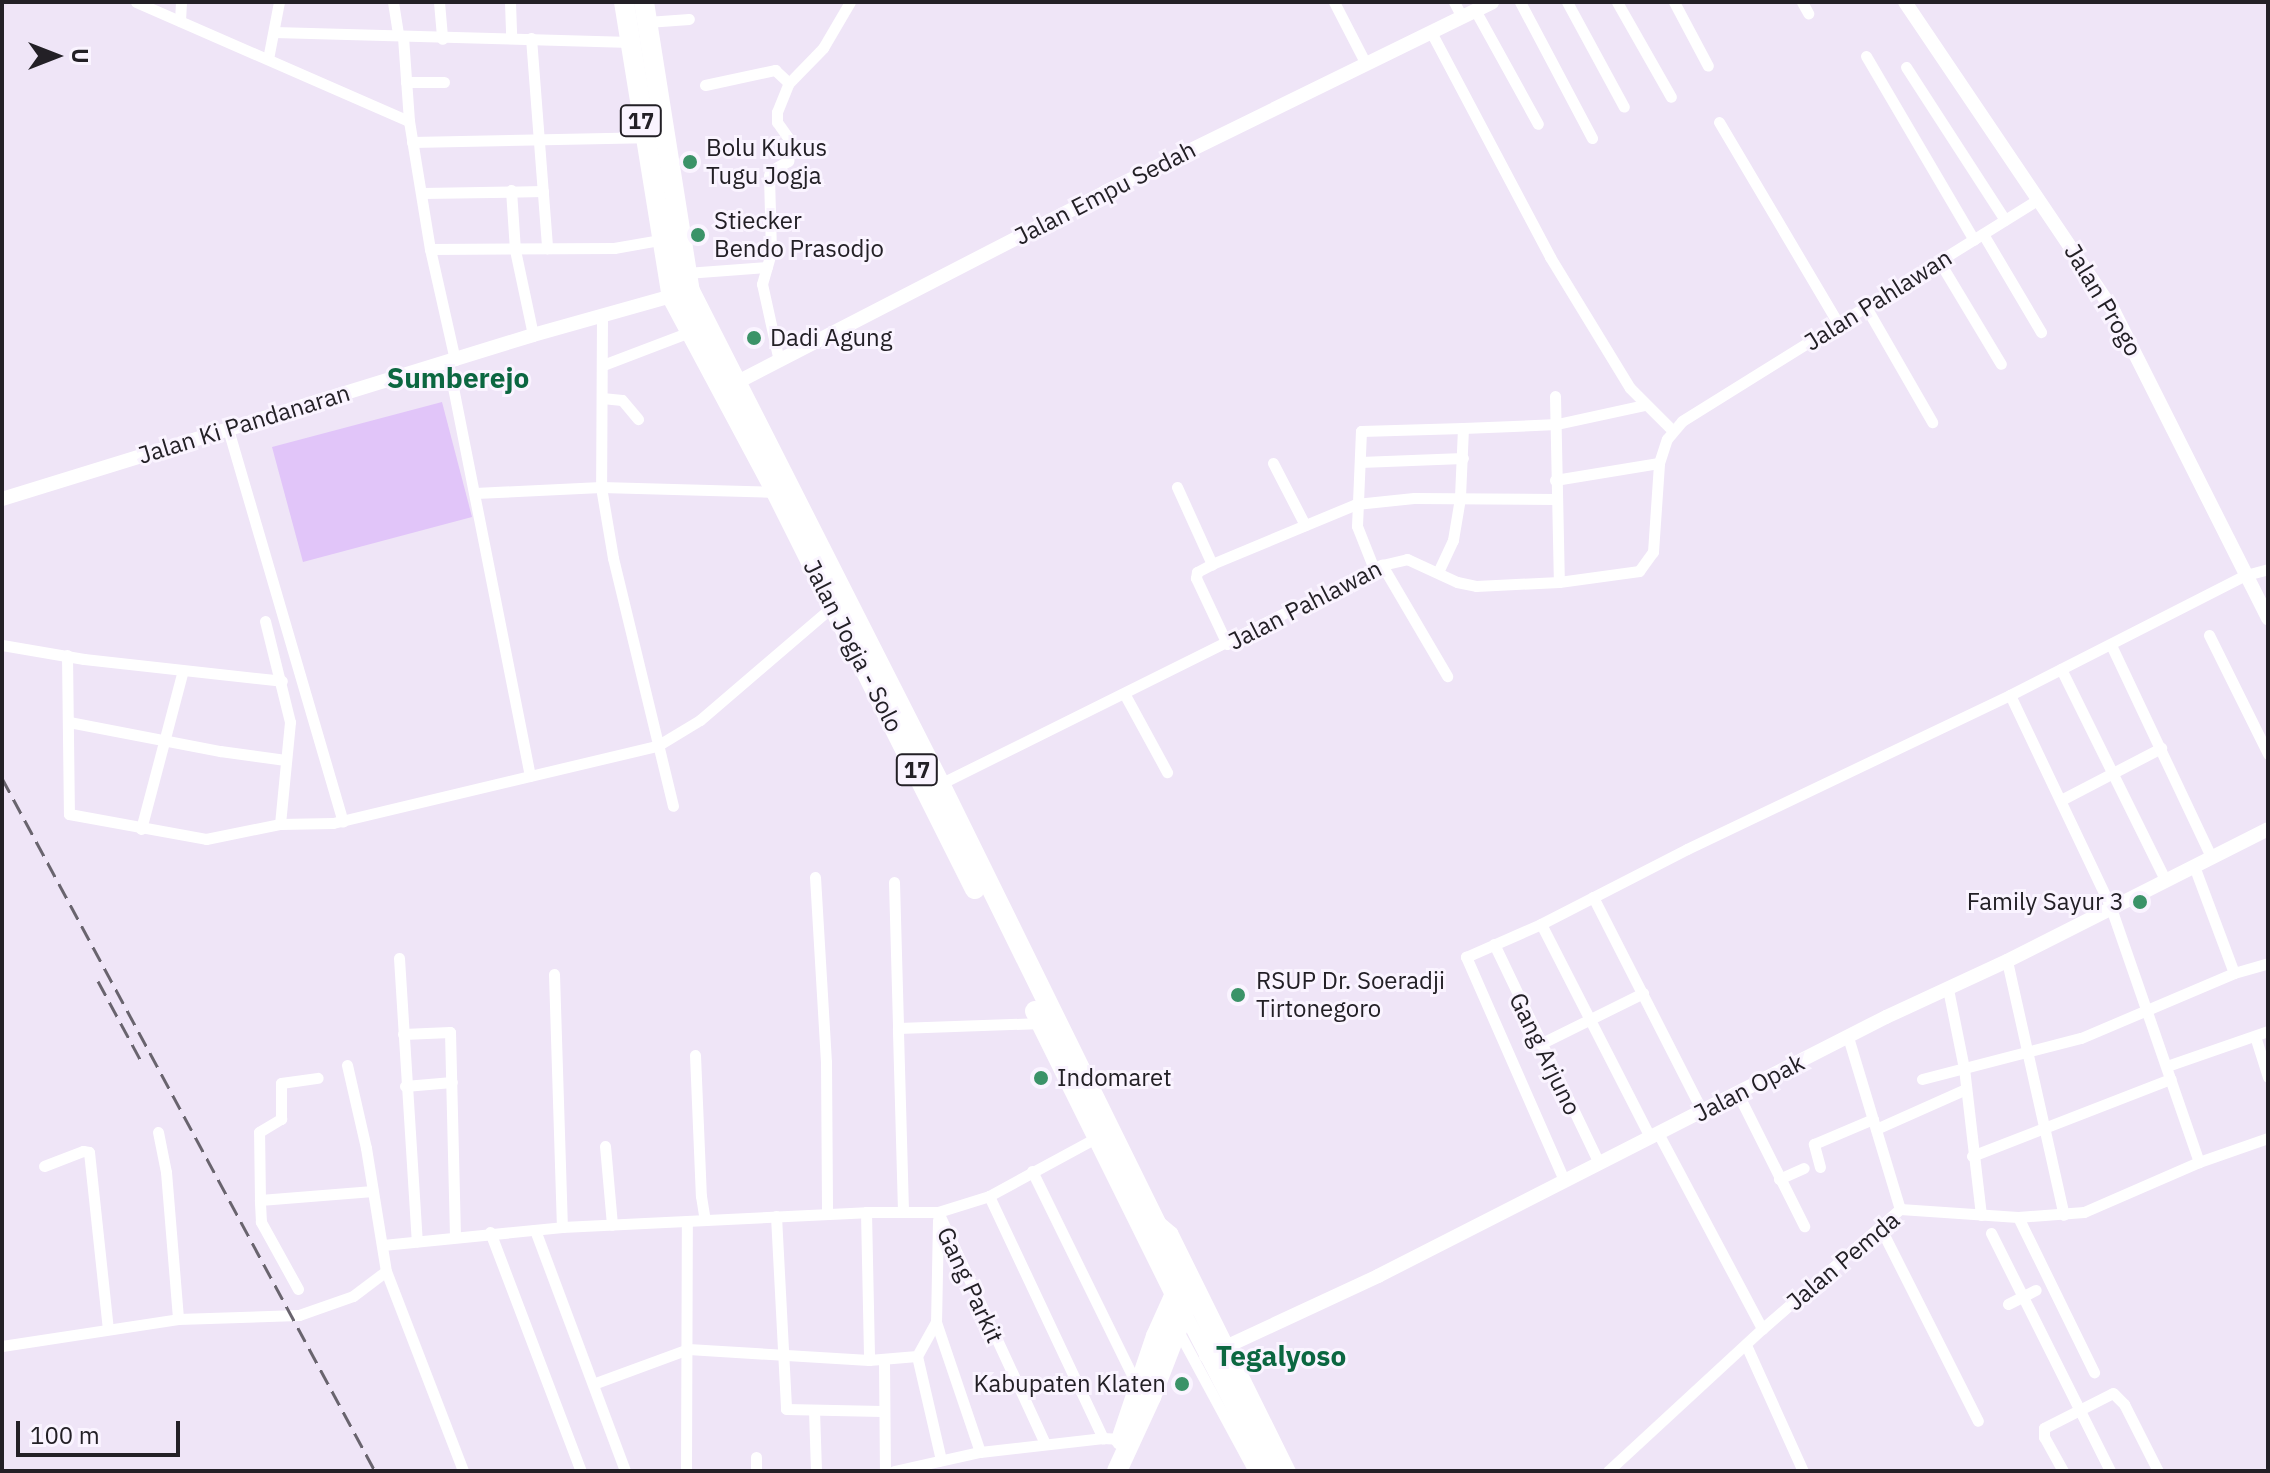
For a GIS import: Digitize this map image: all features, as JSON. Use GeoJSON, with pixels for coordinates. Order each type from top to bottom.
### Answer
{"type":"FeatureCollection","features":[{"type":"Feature","properties":{"kind":"highway","name":"Jalan Jogja - Solo"},"geometry":{"type":"LineString","coordinates":[[624,2],[660,240],[776,492],[833,606],[934,787]]}},
{"type":"Feature","properties":{"kind":"highway","name":"Jalan Jogja - Solo"},"geometry":{"type":"LineString","coordinates":[[646,12],[690,332],[729,387],[934,787],[1047,1020],[1154,1217],[1177,1304]]}},
{"type":"Feature","properties":{"kind":"highway","name":"Jalan Jogja - Solo"},"geometry":{"type":"LineString","coordinates":[[1047,1020],[1096,1138],[1177,1304]]}},
{"type":"Feature","properties":{"kind":"highway"},"geometry":{"type":"LineString","coordinates":[[1115,1471],[1164,1364],[1177,1304]]}},
{"type":"Feature","properties":{"kind":"highway"},"geometry":{"type":"LineString","coordinates":[[1115,1471],[1112,1439],[1177,1304]]}},
{"type":"Feature","properties":{"kind":"street"},"geometry":{"type":"LineString","coordinates":[[136,2],[409,121]]}},
{"type":"Feature","properties":{"kind":"street"},"geometry":{"type":"LineString","coordinates":[[180,21],[181,2]]}},
{"type":"Feature","properties":{"kind":"street"},"geometry":{"type":"LineString","coordinates":[[268,59],[279,2]]}},
{"type":"Feature","properties":{"kind":"street"},"geometry":{"type":"LineString","coordinates":[[393,2],[401,36],[409,121],[430,249],[530,776]]}},
{"type":"Feature","properties":{"kind":"street"},"geometry":{"type":"LineString","coordinates":[[439,2],[442,39]]}},
{"type":"Feature","properties":{"kind":"street"},"geometry":{"type":"LineString","coordinates":[[510,2],[511,38]]}},
{"type":"Feature","properties":{"kind":"street"},"geometry":{"type":"LineString","coordinates":[[779,361],[762,284],[771,252],[770,171],[788,161],[789,139],[777,122],[777,112],[789,83],[823,48],[850,2]]}},
{"type":"Feature","properties":{"kind":"street"},"geometry":{"type":"LineString","coordinates":[[1334,2],[1365,62]]}},
{"type":"Feature","properties":{"kind":"street"},"geometry":{"type":"LineString","coordinates":[[1454,2],[1468,14],[1538,124]]}},
{"type":"Feature","properties":{"kind":"street","name":"Jalan Empu Sedah"},"geometry":{"type":"LineString","coordinates":[[729,387],[1365,62],[1492,2]]}},
{"type":"Feature","properties":{"kind":"street"},"geometry":{"type":"LineString","coordinates":[[1520,2],[1592,138]]}},
{"type":"Feature","properties":{"kind":"street"},"geometry":{"type":"LineString","coordinates":[[1567,2],[1624,107]]}},
{"type":"Feature","properties":{"kind":"street"},"geometry":{"type":"LineString","coordinates":[[1617,2],[1671,97]]}},
{"type":"Feature","properties":{"kind":"street"},"geometry":{"type":"LineString","coordinates":[[1674,2],[1708,66]]}},
{"type":"Feature","properties":{"kind":"street","name":"Jalan Progo"},"geometry":{"type":"LineString","coordinates":[[1905,2],[2114,312],[2268,618]]}},
{"type":"Feature","properties":{"kind":"street"},"geometry":{"type":"LineString","coordinates":[[646,12],[689,19]]}},
{"type":"Feature","properties":{"kind":"street"},"geometry":{"type":"LineString","coordinates":[[274,32],[631,42]]}},
{"type":"Feature","properties":{"kind":"street"},"geometry":{"type":"LineString","coordinates":[[1431,32],[1550,257],[1630,388],[1672,430]]}},
{"type":"Feature","properties":{"kind":"street"},"geometry":{"type":"LineString","coordinates":[[531,38],[547,248]]}},
{"type":"Feature","properties":{"kind":"street"},"geometry":{"type":"LineString","coordinates":[[1866,56],[2041,332]]}},
{"type":"Feature","properties":{"kind":"street"},"geometry":{"type":"LineString","coordinates":[[1906,67],[2005,220]]}},
{"type":"Feature","properties":{"kind":"street"},"geometry":{"type":"LineString","coordinates":[[705,85],[775,70],[781,72],[789,83]]}},
{"type":"Feature","properties":{"kind":"street"},"geometry":{"type":"LineString","coordinates":[[406,82],[444,82]]}},
{"type":"Feature","properties":{"kind":"street"},"geometry":{"type":"LineString","coordinates":[[1719,122],[1839,325]]}},
{"type":"Feature","properties":{"kind":"street"},"geometry":{"type":"LineString","coordinates":[[412,142],[644,137]]}},
{"type":"Feature","properties":{"kind":"street"},"geometry":{"type":"LineString","coordinates":[[511,190],[515,250],[533,335]]}},
{"type":"Feature","properties":{"kind":"street"},"geometry":{"type":"LineString","coordinates":[[422,193],[543,191]]}},
{"type":"Feature","properties":{"kind":"street","name":"Jalan Pahlawan"},"geometry":{"type":"LineString","coordinates":[[934,787],[1378,567],[1407,559],[1457,582],[1476,586],[1559,582],[1634,573],[1648,563],[1653,552],[1659,463],[1672,430],[2039,199]]}},
{"type":"Feature","properties":{"kind":"street"},"geometry":{"type":"LineString","coordinates":[[430,249],[614,248],[660,240]]}},
{"type":"Feature","properties":{"kind":"street"},"geometry":{"type":"LineString","coordinates":[[1939,261],[2001,364]]}},
{"type":"Feature","properties":{"kind":"street"},"geometry":{"type":"LineString","coordinates":[[682,287],[767,267]]}},
{"type":"Feature","properties":{"kind":"street","name":"Jalan Ki Pandanaran"},"geometry":{"type":"LineString","coordinates":[[2,499],[602,315],[682,287]]}},
{"type":"Feature","properties":{"kind":"street"},"geometry":{"type":"LineString","coordinates":[[1866,307],[1932,422]]}},
{"type":"Feature","properties":{"kind":"street"},"geometry":{"type":"LineString","coordinates":[[602,315],[601,487],[613,558],[673,806]]}},
{"type":"Feature","properties":{"kind":"street"},"geometry":{"type":"LineString","coordinates":[[603,365],[690,332]]}},
{"type":"Feature","properties":{"kind":"street"},"geometry":{"type":"LineString","coordinates":[[1555,396],[1559,582]]}},
{"type":"Feature","properties":{"kind":"street"},"geometry":{"type":"LineString","coordinates":[[602,398],[622,400],[638,419]]}},
{"type":"Feature","properties":{"kind":"street"},"geometry":{"type":"LineString","coordinates":[[1447,676],[1378,567],[1357,526],[1362,430],[1557,424],[1644,405]]}},
{"type":"Feature","properties":{"kind":"street"},"geometry":{"type":"LineString","coordinates":[[1438,572],[1453,540],[1460,498],[1463,428]]}},
{"type":"Feature","properties":{"kind":"street"},"geometry":{"type":"LineString","coordinates":[[228,429],[343,821]]}},
{"type":"Feature","properties":{"kind":"street"},"geometry":{"type":"LineString","coordinates":[[1360,462],[1463,458]]}},
{"type":"Feature","properties":{"kind":"street"},"geometry":{"type":"LineString","coordinates":[[1273,463],[1305,525]]}},
{"type":"Feature","properties":{"kind":"street"},"geometry":{"type":"LineString","coordinates":[[1555,480],[1659,463]]}},
{"type":"Feature","properties":{"kind":"street"},"geometry":{"type":"LineString","coordinates":[[475,493],[601,487],[776,492]]}},
{"type":"Feature","properties":{"kind":"street"},"geometry":{"type":"LineString","coordinates":[[1177,487],[1212,564]]}},
{"type":"Feature","properties":{"kind":"street"},"geometry":{"type":"LineString","coordinates":[[1227,644],[1196,578],[1197,572],[1212,564],[1356,504],[1414,498],[1555,499]]}},
{"type":"Feature","properties":{"kind":"street"},"geometry":{"type":"LineString","coordinates":[[1564,1180],[1465,960],[2010,695],[2246,575],[2268,569]]}},
{"type":"Feature","properties":{"kind":"street"},"geometry":{"type":"LineString","coordinates":[[67,655],[69,814],[206,839],[280,824],[315,826],[343,821],[657,746],[700,720],[833,606]]}},
{"type":"Feature","properties":{"kind":"street"},"geometry":{"type":"LineString","coordinates":[[265,621],[290,722],[280,824]]}},
{"type":"Feature","properties":{"kind":"street"},"geometry":{"type":"LineString","coordinates":[[2209,635],[2268,754]]}},
{"type":"Feature","properties":{"kind":"street"},"geometry":{"type":"LineString","coordinates":[[2,645],[282,681]]}},
{"type":"Feature","properties":{"kind":"street"},"geometry":{"type":"LineString","coordinates":[[2111,645],[2211,857]]}},
{"type":"Feature","properties":{"kind":"street"},"geometry":{"type":"LineString","coordinates":[[2061,669],[2165,879]]}},
{"type":"Feature","properties":{"kind":"street"},"geometry":{"type":"LineString","coordinates":[[141,829],[183,670]]}},
{"type":"Feature","properties":{"kind":"street"},"geometry":{"type":"LineString","coordinates":[[1125,695],[1167,772]]}},
{"type":"Feature","properties":{"kind":"street"},"geometry":{"type":"LineString","coordinates":[[2010,695],[2111,908],[2149,1010],[2199,1162]]}},
{"type":"Feature","properties":{"kind":"street"},"geometry":{"type":"LineString","coordinates":[[69,722],[285,760]]}},
{"type":"Feature","properties":{"kind":"street"},"geometry":{"type":"LineString","coordinates":[[2061,800],[2161,748]]}},
{"type":"Feature","properties":{"kind":"street","name":"Jalan Opak"},"geometry":{"type":"LineString","coordinates":[[1217,1350],[1334,1297],[2268,829]]}},
{"type":"Feature","properties":{"kind":"street"},"geometry":{"type":"LineString","coordinates":[[2194,866],[2234,973]]}},
{"type":"Feature","properties":{"kind":"street"},"geometry":{"type":"LineString","coordinates":[[815,877],[826,1062],[827,1214]]}},
{"type":"Feature","properties":{"kind":"street"},"geometry":{"type":"LineString","coordinates":[[894,882],[903,1211]]}},
{"type":"Feature","properties":{"kind":"street"},"geometry":{"type":"LineString","coordinates":[[1593,897],[1702,1111]]}},
{"type":"Feature","properties":{"kind":"street"},"geometry":{"type":"LineString","coordinates":[[1541,924],[1588,1021],[1762,1329]]}},
{"type":"Feature","properties":{"kind":"street","name":"Gang Arjuno"},"geometry":{"type":"LineString","coordinates":[[1494,944],[1599,1163]]}},
{"type":"Feature","properties":{"kind":"street"},"geometry":{"type":"LineString","coordinates":[[399,958],[417,1241]]}},
{"type":"Feature","properties":{"kind":"street"},"geometry":{"type":"LineString","coordinates":[[2007,961],[2030,1052],[2064,1215]]}},
{"type":"Feature","properties":{"kind":"street"},"geometry":{"type":"LineString","coordinates":[[1922,1079],[2081,1038],[2234,973],[2268,963]]}},
{"type":"Feature","properties":{"kind":"street"},"geometry":{"type":"LineString","coordinates":[[554,974],[562,1227]]}},
{"type":"Feature","properties":{"kind":"street"},"geometry":{"type":"LineString","coordinates":[[1948,989],[1964,1068],[1981,1215]]}},
{"type":"Feature","properties":{"kind":"street"},"geometry":{"type":"LineString","coordinates":[[1540,1044],[1643,993]]}},
{"type":"Feature","properties":{"kind":"street"},"geometry":{"type":"LineString","coordinates":[[898,1028],[1047,1020]]}},
{"type":"Feature","properties":{"kind":"street"},"geometry":{"type":"LineString","coordinates":[[2167,1066],[2268,1031]]}},
{"type":"Feature","properties":{"kind":"street"},"geometry":{"type":"LineString","coordinates":[[403,1034],[450,1032],[455,1236]]}},
{"type":"Feature","properties":{"kind":"street"},"geometry":{"type":"LineString","coordinates":[[2255,1036],[2268,1077]]}},
{"type":"Feature","properties":{"kind":"street"},"geometry":{"type":"LineString","coordinates":[[1848,1037],[1900,1209]]}},
{"type":"Feature","properties":{"kind":"street"},"geometry":{"type":"LineString","coordinates":[[695,1055],[701,1196],[705,1220]]}},
{"type":"Feature","properties":{"kind":"street"},"geometry":{"type":"LineString","coordinates":[[347,1065],[386,1271],[463,1471]]}},
{"type":"Feature","properties":{"kind":"street"},"geometry":{"type":"LineString","coordinates":[[298,1289],[261,1222],[258,1137],[260,1129],[277,1125],[281,1119],[281,1083],[318,1078]]}},
{"type":"Feature","properties":{"kind":"street"},"geometry":{"type":"LineString","coordinates":[[1972,1156],[2171,1079]]}},
{"type":"Feature","properties":{"kind":"street"},"geometry":{"type":"LineString","coordinates":[[405,1086],[452,1082]]}},
{"type":"Feature","properties":{"kind":"street"},"geometry":{"type":"LineString","coordinates":[[1820,1167],[1812,1149],[1817,1141],[1874,1124],[1966,1089]]}},
{"type":"Feature","properties":{"kind":"street"},"geometry":{"type":"LineString","coordinates":[[1738,1094],[1804,1226]]}},
{"type":"Feature","properties":{"kind":"street"},"geometry":{"type":"LineString","coordinates":[[158,1132],[166,1172],[178,1319]]}},
{"type":"Feature","properties":{"kind":"street"},"geometry":{"type":"LineString","coordinates":[[383,1245],[562,1227],[866,1212],[938,1214],[989,1196],[1096,1138]]}},
{"type":"Feature","properties":{"kind":"street","name":"Jalan Pemda"},"geometry":{"type":"LineString","coordinates":[[1608,1471],[1762,1329],[1900,1209],[2018,1217],[2064,1215],[2102,1206],[2199,1162],[2268,1138]]}},
{"type":"Feature","properties":{"kind":"street"},"geometry":{"type":"LineString","coordinates":[[605,1146],[612,1225]]}},
{"type":"Feature","properties":{"kind":"street"},"geometry":{"type":"LineString","coordinates":[[44,1166],[83,1151],[89,1152],[108,1329]]}},
{"type":"Feature","properties":{"kind":"street"},"geometry":{"type":"LineString","coordinates":[[1779,1179],[1804,1168]]}},
{"type":"Feature","properties":{"kind":"street"},"geometry":{"type":"LineString","coordinates":[[1032,1171],[1138,1387]]}},
{"type":"Feature","properties":{"kind":"street"},"geometry":{"type":"LineString","coordinates":[[260,1200],[373,1191]]}},
{"type":"Feature","properties":{"kind":"street"},"geometry":{"type":"LineString","coordinates":[[894,1471],[980,1452],[1112,1439],[989,1196]]}},
{"type":"Feature","properties":{"kind":"street"},"geometry":{"type":"LineString","coordinates":[[866,1212],[869,1360]]}},
{"type":"Feature","properties":{"kind":"street"},"geometry":{"type":"LineString","coordinates":[[938,1214],[936,1322],[980,1452]]}},
{"type":"Feature","properties":{"kind":"street","name":"Gang Parkit"},"geometry":{"type":"LineString","coordinates":[[938,1214],[1045,1444]]}},
{"type":"Feature","properties":{"kind":"street"},"geometry":{"type":"LineString","coordinates":[[776,1216],[786,1409],[882,1411]]}},
{"type":"Feature","properties":{"kind":"street"},"geometry":{"type":"LineString","coordinates":[[1154,1217],[1172,1232],[1217,1350],[1277,1471]]}},
{"type":"Feature","properties":{"kind":"street"},"geometry":{"type":"LineString","coordinates":[[2018,1217],[2094,1372]]}},
{"type":"Feature","properties":{"kind":"street"},"geometry":{"type":"LineString","coordinates":[[686,1471],[687,1222]]}},
{"type":"Feature","properties":{"kind":"street"},"geometry":{"type":"LineString","coordinates":[[1880,1227],[1978,1421]]}},
{"type":"Feature","properties":{"kind":"street"},"geometry":{"type":"LineString","coordinates":[[535,1230],[625,1471]]}},
{"type":"Feature","properties":{"kind":"street"},"geometry":{"type":"LineString","coordinates":[[490,1232],[581,1471]]}},
{"type":"Feature","properties":{"kind":"street"},"geometry":{"type":"LineString","coordinates":[[1991,1233],[2110,1471]]}},
{"type":"Feature","properties":{"kind":"street"},"geometry":{"type":"LineString","coordinates":[[2,1346],[178,1319],[299,1315],[353,1296],[386,1271]]}},
{"type":"Feature","properties":{"kind":"street"},"geometry":{"type":"LineString","coordinates":[[2008,1304],[2036,1290]]}},
{"type":"Feature","properties":{"kind":"street"},"geometry":{"type":"LineString","coordinates":[[1177,1304],[1217,1350],[1258,1432],[1290,1471]]}},
{"type":"Feature","properties":{"kind":"street"},"geometry":{"type":"LineString","coordinates":[[1177,1304],[1254,1471]]}},
{"type":"Feature","properties":{"kind":"street"},"geometry":{"type":"LineString","coordinates":[[936,1322],[917,1356],[941,1460]]}},
{"type":"Feature","properties":{"kind":"street"},"geometry":{"type":"LineString","coordinates":[[1746,1345],[1803,1471]]}},
{"type":"Feature","properties":{"kind":"street"},"geometry":{"type":"LineString","coordinates":[[593,1384],[688,1349],[884,1361],[917,1356]]}},
{"type":"Feature","properties":{"kind":"street"},"geometry":{"type":"LineString","coordinates":[[884,1361],[882,1411],[885,1471]]}},
{"type":"Feature","properties":{"kind":"street"},"geometry":{"type":"LineString","coordinates":[[2063,1471],[2044,1437],[2044,1429],[2111,1394],[2119,1396],[2158,1471]]}},
{"type":"Feature","properties":{"kind":"street"},"geometry":{"type":"LineString","coordinates":[[814,1410],[816,1471]]}},
{"type":"Feature","properties":{"kind":"street"},"geometry":{"type":"LineString","coordinates":[[1258,1432],[1266,1471]]}},
{"type":"Feature","properties":{"kind":"street"},"geometry":{"type":"LineString","coordinates":[[756,1457],[756,1471]]}},
{"type":"Feature","properties":{"kind":"shaded area"},"geometry":{"type":"Polygon","coordinates":[[[442,402],[472,517],[303,562],[272,447],[442,402]]]}},
{"type":"Feature","properties":{"kind":"railway"},"geometry":{"type":"LineString","coordinates":[[2,778],[375,1471]]}},
{"type":"Feature","properties":{"kind":"railway"},"geometry":{"type":"LineString","coordinates":[[98,981],[140,1059]]}},
{"type":"Feature","properties":{"kind":"place","name":"Bolu Kukus Tugu Jogja"},"geometry":{"type":"Point","coordinates":[690,162]}},
{"type":"Feature","properties":{"kind":"place","name":"Stiecker Bendo Prasodjo"},"geometry":{"type":"Point","coordinates":[698,235]}},
{"type":"Feature","properties":{"kind":"place","name":"Dadi Agung"},"geometry":{"type":"Point","coordinates":[754,338]}},
{"type":"Feature","properties":{"kind":"place","name":"Family Sayur 3"},"geometry":{"type":"Point","coordinates":[2140,902]}},
{"type":"Feature","properties":{"kind":"place","name":"RSUP Dr. Soeradji Tirtonegoro"},"geometry":{"type":"Point","coordinates":[1238,995]}},
{"type":"Feature","properties":{"kind":"place","name":"Indomaret"},"geometry":{"type":"Point","coordinates":[1041,1078]}},
{"type":"Feature","properties":{"kind":"place","name":"Kabupaten Klaten"},"geometry":{"type":"Point","coordinates":[1182,1384]}},
{"type":"Feature","properties":{"kind":"district","name":"Sumberejo"},"geometry":{"type":"Point","coordinates":[458,378]}},
{"type":"Feature","properties":{"kind":"district","name":"Tegalyoso"},"geometry":{"type":"Point","coordinates":[1281,1356]}}]}
